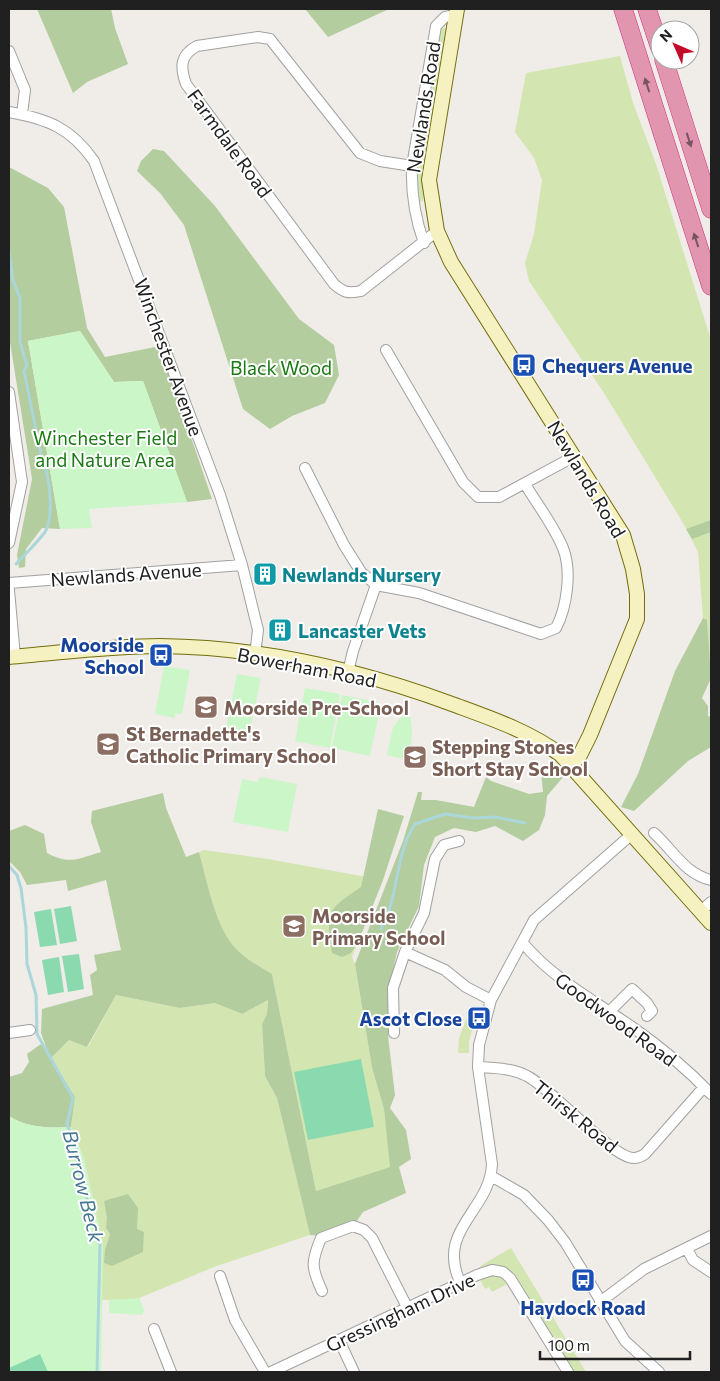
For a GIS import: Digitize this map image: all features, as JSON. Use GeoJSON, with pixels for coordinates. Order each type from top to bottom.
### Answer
{"type":"FeatureCollection","features":[{"type":"Feature","properties":{"kind":"highway"},"geometry":{"type":"LineString","coordinates":[[623,9],[711,286]]}},
{"type":"Feature","properties":{"kind":"highway"},"geometry":{"type":"LineString","coordinates":[[667,70],[711,209]]}},
{"type":"Feature","properties":{"kind":"street","name":"Newlands Road"},"geometry":{"type":"LineString","coordinates":[[424,243],[412,188],[412,166],[436,26],[445,17],[456,12]]}},
{"type":"Feature","properties":{"kind":"street","name":"Newlands Road"},"geometry":{"type":"LineString","coordinates":[[456,12],[430,163],[432,209],[437,232],[451,262],[575,456],[623,535],[637,594],[637,619],[590,735],[580,756],[572,765]]}},
{"type":"Feature","properties":{"kind":"street","name":"Farmdale Road"},"geometry":{"type":"LineString","coordinates":[[412,166],[380,161],[360,153],[278,45],[270,39],[258,37],[196,46],[188,51],[183,59],[181,72],[186,84],[334,284],[342,291],[350,294],[360,291],[437,232]]}},
{"type":"Feature","properties":{"kind":"street"},"geometry":{"type":"LineString","coordinates":[[9,51],[25,90],[22,114]]}},
{"type":"Feature","properties":{"kind":"street","name":"Winchester Avenue"},"geometry":{"type":"LineString","coordinates":[[9,112],[45,120],[64,129],[81,142],[94,161],[220,495],[242,565],[258,630],[255,654]]}},
{"type":"Feature","properties":{"kind":"street"},"geometry":{"type":"LineString","coordinates":[[416,212],[432,209]]}},
{"type":"Feature","properties":{"kind":"street"},"geometry":{"type":"LineString","coordinates":[[386,350],[462,482],[478,498],[499,497],[575,456]]}},
{"type":"Feature","properties":{"kind":"street"},"geometry":{"type":"LineString","coordinates":[[9,398],[22,482],[9,543]]}},
{"type":"Feature","properties":{"kind":"street"},"geometry":{"type":"LineString","coordinates":[[305,468],[344,545],[361,572],[376,585],[419,593],[524,630],[541,634],[556,628],[564,613],[566,569],[563,548],[525,484]]}},
{"type":"Feature","properties":{"kind":"street","name":"Newlands Avenue"},"geometry":{"type":"LineString","coordinates":[[9,583],[242,565]]}},
{"type":"Feature","properties":{"kind":"street"},"geometry":{"type":"LineString","coordinates":[[348,672],[353,651],[376,585]]}},
{"type":"Feature","properties":{"kind":"street"},"geometry":{"type":"LineString","coordinates":[[9,590],[12,657]]}},
{"type":"Feature","properties":{"kind":"street","name":"Bowerham Road"},"geometry":{"type":"LineString","coordinates":[[12,657],[96,648],[160,646],[255,654],[348,672],[432,697],[523,732],[546,744],[572,765],[632,834],[706,906],[711,923]]}},
{"type":"Feature","properties":{"kind":"street"},"geometry":{"type":"LineString","coordinates":[[654,833],[684,866],[695,874],[711,880]]}},
{"type":"Feature","properties":{"kind":"street"},"geometry":{"type":"LineString","coordinates":[[460,1282],[453,1264],[453,1249],[459,1234],[491,1176],[492,1164],[478,1066],[479,1045],[491,1000],[534,920],[632,834]]}},
{"type":"Feature","properties":{"kind":"street"},"geometry":{"type":"LineString","coordinates":[[394,1033],[394,988],[405,952],[424,913],[437,854],[444,845],[459,841]]}},
{"type":"Feature","properties":{"kind":"street","name":"Goodwood Road"},"geometry":{"type":"LineString","coordinates":[[522,942],[546,968],[574,990],[635,1029],[708,1091]]}},
{"type":"Feature","properties":{"kind":"street"},"geometry":{"type":"LineString","coordinates":[[405,952],[445,970],[466,987],[491,1000]]}},
{"type":"Feature","properties":{"kind":"street"},"geometry":{"type":"LineString","coordinates":[[609,1012],[632,990],[650,1007],[652,1011],[647,1016]]}},
{"type":"Feature","properties":{"kind":"street"},"geometry":{"type":"LineString","coordinates":[[9,1033],[30,1030]]}},
{"type":"Feature","properties":{"kind":"street","name":"Thirsk Road"},"geometry":{"type":"LineString","coordinates":[[478,1066],[512,1070],[529,1076],[586,1126],[627,1157],[635,1159],[645,1154],[708,1091]]}},
{"type":"Feature","properties":{"kind":"street"},"geometry":{"type":"LineString","coordinates":[[491,1176],[524,1195],[548,1220],[565,1242],[625,1341],[659,1372]]}},
{"type":"Feature","properties":{"kind":"street"},"geometry":{"type":"LineString","coordinates":[[322,1291],[315,1276],[313,1258],[321,1238],[354,1226],[364,1230],[372,1238],[407,1307]]}},
{"type":"Feature","properties":{"kind":"street"},"geometry":{"type":"LineString","coordinates":[[600,1302],[644,1268],[711,1236]]}},
{"type":"Feature","properties":{"kind":"street"},"geometry":{"type":"LineString","coordinates":[[687,1249],[693,1260],[711,1272]]}},
{"type":"Feature","properties":{"kind":"street","name":"Gressingham Drive"},"geometry":{"type":"LineString","coordinates":[[272,1372],[460,1282],[492,1270],[503,1272],[510,1278],[568,1372]]}},
{"type":"Feature","properties":{"kind":"street"},"geometry":{"type":"LineString","coordinates":[[220,1276],[235,1320],[264,1372]]}},
{"type":"Feature","properties":{"kind":"street"},"geometry":{"type":"LineString","coordinates":[[154,1329],[171,1372]]}},
{"type":"Feature","properties":{"kind":"street"},"geometry":{"type":"LineString","coordinates":[[339,1340],[354,1372]]}},
{"type":"Feature","properties":{"kind":"green space"},"geometry":{"type":"Polygon","coordinates":[[[37,9],[111,9],[115,28],[128,64],[87,82],[73,93],[37,9]]]}},
{"type":"Feature","properties":{"kind":"green space"},"geometry":{"type":"Polygon","coordinates":[[[305,9],[389,9],[328,37],[305,9]]]}},
{"type":"Feature","properties":{"kind":"green space"},"geometry":{"type":"Polygon","coordinates":[[[446,28],[423,169],[423,201],[419,202],[417,199],[415,176],[440,29],[446,28]]]}},
{"type":"Feature","properties":{"kind":"green space"},"geometry":{"type":"Polygon","coordinates":[[[620,56],[633,103],[656,164],[711,340],[711,662],[708,653],[707,620],[703,618],[698,552],[686,528],[604,393],[529,281],[525,263],[534,234],[542,180],[534,158],[515,132],[526,73],[620,56]]]}},
{"type":"Feature","properties":{"kind":"green space","name":"Black Wood"},"geometry":{"type":"Polygon","coordinates":[[[153,149],[164,151],[215,206],[299,319],[334,345],[339,375],[325,403],[292,416],[270,429],[243,409],[184,225],[160,193],[137,171],[141,161],[153,149]]]}},
{"type":"Feature","properties":{"kind":"green space"},"geometry":{"type":"Polygon","coordinates":[[[9,167],[48,188],[64,207],[87,328],[105,357],[160,346],[212,499],[187,502],[143,381],[114,382],[80,331],[28,341],[60,529],[42,528],[26,549],[25,567],[19,568],[17,555],[32,479],[9,336],[9,167]]]}},
{"type":"Feature","properties":{"kind":"green space","name":"Winchester Field and Nature Area"},"geometry":{"type":"Polygon","coordinates":[[[80,331],[114,382],[143,381],[187,502],[89,509],[92,528],[60,529],[28,341],[80,331]]]}},
{"type":"Feature","properties":{"kind":"green space"},"geometry":{"type":"Polygon","coordinates":[[[711,520],[711,532],[692,539],[686,529],[711,520]]]}},
{"type":"Feature","properties":{"kind":"green space"},"geometry":{"type":"Polygon","coordinates":[[[703,618],[707,620],[711,678],[702,698],[708,706],[708,716],[711,717],[711,747],[688,761],[634,811],[621,807],[638,774],[675,671],[703,618]]]}},
{"type":"Feature","properties":{"kind":"green space"},"geometry":{"type":"Polygon","coordinates":[[[164,666],[190,670],[182,714],[175,714],[175,718],[155,714],[164,666]]]}},
{"type":"Feature","properties":{"kind":"green space"},"geometry":{"type":"Polygon","coordinates":[[[237,674],[261,678],[249,735],[228,731],[226,728],[237,674]]]}},
{"type":"Feature","properties":{"kind":"green space"},"geometry":{"type":"Polygon","coordinates":[[[305,688],[340,694],[330,748],[295,741],[305,688]]]}},
{"type":"Feature","properties":{"kind":"green space"},"geometry":{"type":"Polygon","coordinates":[[[342,695],[377,702],[376,708],[380,709],[370,756],[332,748],[342,695]]]}},
{"type":"Feature","properties":{"kind":"green space"},"geometry":{"type":"Polygon","coordinates":[[[403,715],[410,717],[412,728],[408,760],[387,755],[393,727],[403,715]]]}},
{"type":"Feature","properties":{"kind":"green space"},"geometry":{"type":"Polygon","coordinates":[[[541,772],[553,772],[564,776],[547,796],[545,815],[539,830],[523,841],[495,826],[476,832],[454,828],[435,837],[424,865],[419,906],[397,952],[389,988],[388,1036],[395,1095],[390,1108],[406,1130],[411,1159],[399,1167],[406,1193],[363,1212],[352,1228],[324,1236],[310,1235],[277,1098],[265,1076],[262,1024],[267,1014],[268,1000],[242,1014],[215,1003],[180,1008],[116,995],[87,1047],[69,1040],[51,1058],[75,1097],[71,1127],[31,1125],[9,1116],[9,1077],[22,1073],[29,1062],[27,1054],[41,1044],[49,1055],[41,1033],[42,1009],[93,995],[90,975],[97,970],[94,955],[121,950],[106,880],[68,891],[66,880],[27,885],[20,872],[9,861],[9,831],[25,825],[44,834],[47,853],[62,859],[79,859],[101,852],[91,822],[92,811],[163,793],[166,808],[186,857],[199,852],[212,900],[226,935],[240,953],[272,974],[316,1191],[390,1167],[384,1109],[372,1068],[355,964],[403,841],[418,792],[422,792],[421,800],[436,800],[474,807],[486,777],[491,781],[529,794],[543,792],[541,772]]]}},
{"type":"Feature","properties":{"kind":"green space"},"geometry":{"type":"Polygon","coordinates":[[[260,777],[297,784],[288,832],[233,822],[242,779],[258,782],[260,777]]]}},
{"type":"Feature","properties":{"kind":"green space"},"geometry":{"type":"Polygon","coordinates":[[[378,809],[404,816],[383,880],[359,940],[351,953],[342,957],[332,953],[329,920],[335,907],[361,887],[378,809]]]}},
{"type":"Feature","properties":{"kind":"green space"},"geometry":{"type":"Polygon","coordinates":[[[204,850],[268,859],[383,880],[352,957],[355,964],[372,1068],[384,1109],[391,1167],[316,1191],[272,974],[240,953],[226,935],[216,913],[199,852],[204,850]]]}},
{"type":"Feature","properties":{"kind":"green space"},"geometry":{"type":"Polygon","coordinates":[[[71,906],[77,941],[60,944],[54,909],[71,906]]]}},
{"type":"Feature","properties":{"kind":"green space"},"geometry":{"type":"Polygon","coordinates":[[[51,909],[57,945],[40,947],[34,912],[51,909]]]}},
{"type":"Feature","properties":{"kind":"green space"},"geometry":{"type":"Polygon","coordinates":[[[79,954],[84,989],[68,992],[62,956],[79,954]]]}},
{"type":"Feature","properties":{"kind":"green space"},"geometry":{"type":"Polygon","coordinates":[[[59,957],[64,992],[48,995],[42,960],[59,957]]]}},
{"type":"Feature","properties":{"kind":"green space"},"geometry":{"type":"Polygon","coordinates":[[[116,995],[180,1008],[215,1003],[242,1014],[268,1000],[267,1014],[262,1024],[265,1076],[277,1098],[310,1235],[214,1267],[137,1299],[101,1300],[103,1244],[84,1158],[71,1127],[75,1097],[51,1058],[69,1040],[88,1047],[116,995]]]}},
{"type":"Feature","properties":{"kind":"green space"},"geometry":{"type":"Polygon","coordinates":[[[470,1010],[477,1012],[469,1042],[469,1053],[458,1053],[459,1038],[470,1010]]]}},
{"type":"Feature","properties":{"kind":"green space"},"geometry":{"type":"Polygon","coordinates":[[[361,1059],[374,1127],[308,1140],[294,1072],[361,1059]]]}},
{"type":"Feature","properties":{"kind":"green space"},"geometry":{"type":"Polygon","coordinates":[[[9,1116],[31,1125],[71,1127],[84,1158],[103,1244],[101,1372],[9,1372],[9,1116]]]}},
{"type":"Feature","properties":{"kind":"green space"},"geometry":{"type":"Polygon","coordinates":[[[128,1194],[138,1208],[137,1229],[144,1232],[143,1252],[112,1266],[104,1263],[105,1250],[110,1234],[106,1228],[107,1218],[104,1201],[128,1194]]]}},
{"type":"Feature","properties":{"kind":"green space"},"geometry":{"type":"Polygon","coordinates":[[[511,1248],[586,1372],[573,1372],[519,1281],[497,1267],[481,1268],[480,1266],[511,1248]]]}},
{"type":"Feature","properties":{"kind":"green space"},"geometry":{"type":"Polygon","coordinates":[[[499,1275],[507,1284],[492,1292],[489,1287],[485,1289],[479,1278],[499,1275]]]}},
{"type":"Feature","properties":{"kind":"green space"},"geometry":{"type":"Polygon","coordinates":[[[139,1298],[144,1310],[142,1315],[109,1313],[109,1300],[139,1298]]]}},
{"type":"Feature","properties":{"kind":"green space"},"geometry":{"type":"Polygon","coordinates":[[[40,1354],[48,1372],[9,1372],[9,1368],[40,1354]]]}},
{"type":"Feature","properties":{"kind":"waterway","name":"Burrow Beck"},"geometry":{"type":"LineString","coordinates":[[9,251],[13,280],[20,298],[20,342],[27,366],[24,371],[50,494],[50,515],[45,532],[16,564]]}},
{"type":"Feature","properties":{"kind":"waterway"},"geometry":{"type":"LineString","coordinates":[[381,929],[391,903],[404,848],[415,824],[445,814],[473,818],[495,817],[525,823]]}},
{"type":"Feature","properties":{"kind":"waterway","name":"Burrow Beck"},"geometry":{"type":"LineString","coordinates":[[9,866],[17,875],[21,888],[26,928],[27,964],[36,995],[37,1034],[73,1098],[67,1124],[80,1159],[88,1204],[100,1244],[97,1372]]}},
{"type":"Feature","properties":{"kind":"place","name":"Chequers Avenue"},"geometry":{"type":"Point","coordinates":[524,365]}},
{"type":"Feature","properties":{"kind":"place","name":"Newlands Nursery"},"geometry":{"type":"Point","coordinates":[265,574]}},
{"type":"Feature","properties":{"kind":"place","name":"Lancaster Vets"},"geometry":{"type":"Point","coordinates":[280,630]}},
{"type":"Feature","properties":{"kind":"place","name":"Moorside School"},"geometry":{"type":"Point","coordinates":[161,655]}},
{"type":"Feature","properties":{"kind":"place","name":"Moorside Pre-School"},"geometry":{"type":"Point","coordinates":[206,707]}},
{"type":"Feature","properties":{"kind":"place","name":"St Bernadette's Catholic Primary School"},"geometry":{"type":"Point","coordinates":[108,744]}},
{"type":"Feature","properties":{"kind":"place","name":"Stepping Stones Short Stay School"},"geometry":{"type":"Point","coordinates":[415,757]}},
{"type":"Feature","properties":{"kind":"place","name":"Moorside Primary School"},"geometry":{"type":"Point","coordinates":[294,926]}},
{"type":"Feature","properties":{"kind":"place","name":"Ascot Close"},"geometry":{"type":"Point","coordinates":[479,1018]}},
{"type":"Feature","properties":{"kind":"place","name":"Haydock Road"},"geometry":{"type":"Point","coordinates":[583,1280]}}]}
